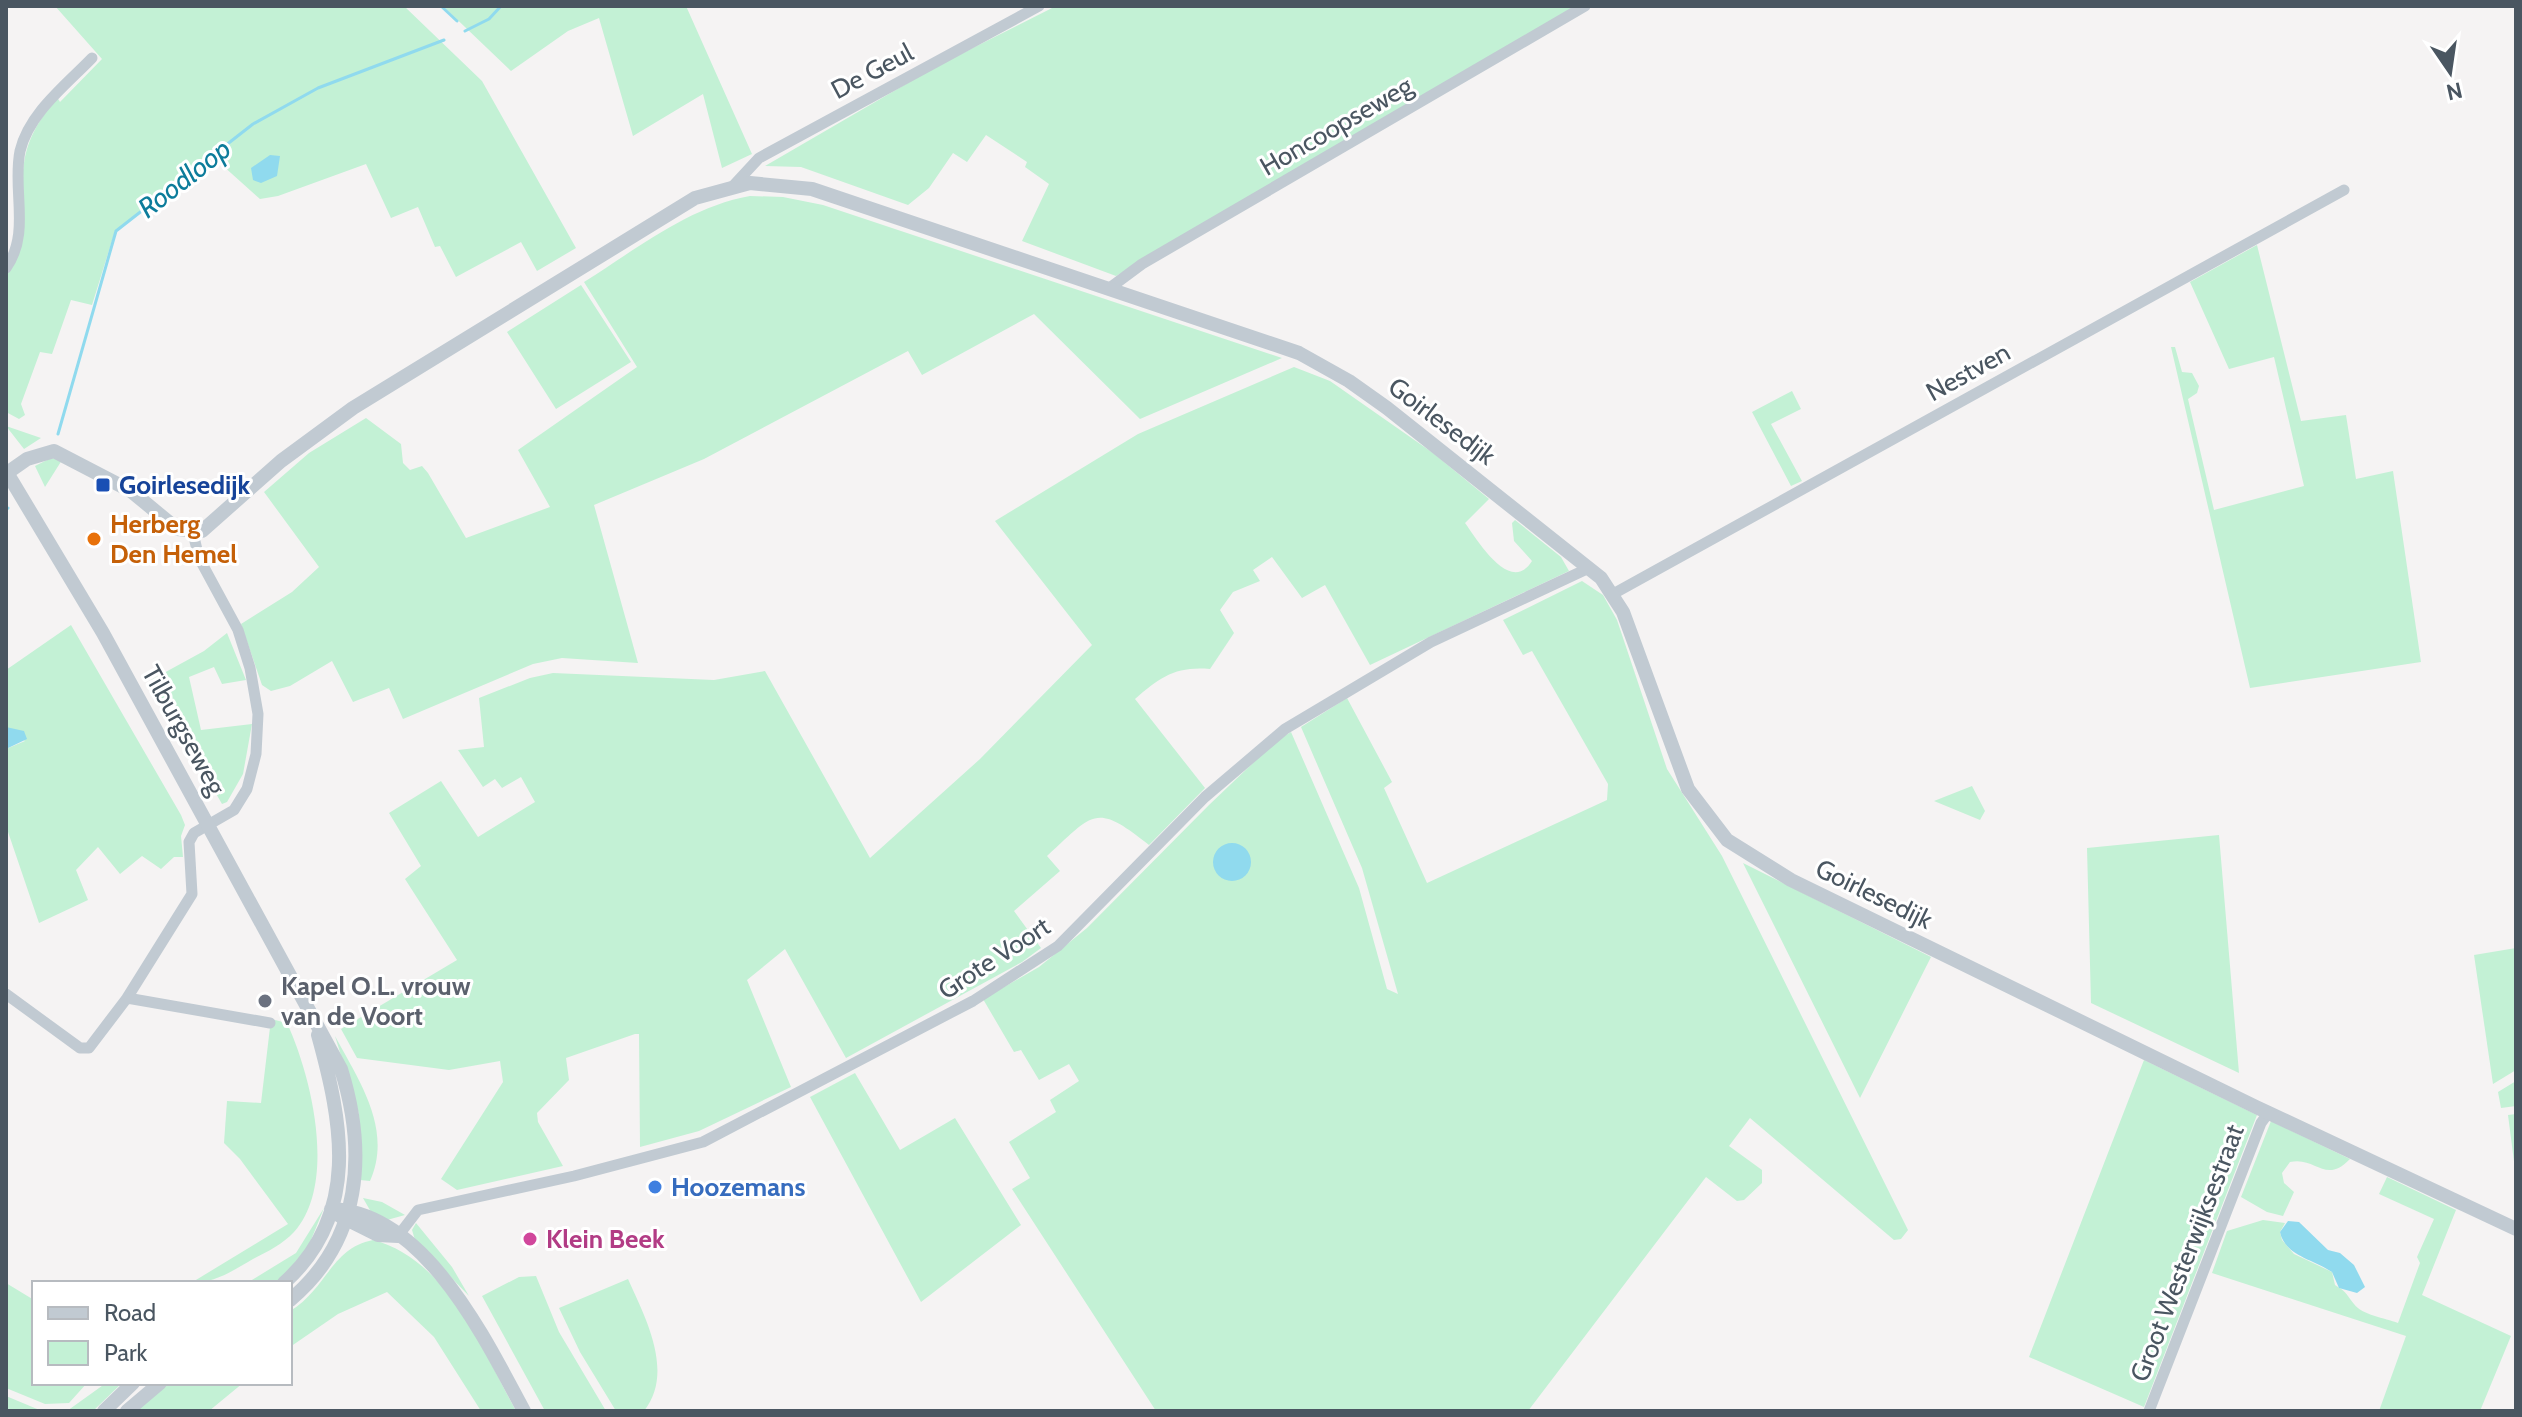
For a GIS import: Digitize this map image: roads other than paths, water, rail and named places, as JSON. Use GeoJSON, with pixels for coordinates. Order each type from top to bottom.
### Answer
{"type":"FeatureCollection","features":[{"type":"Feature","properties":{"kind":"street","name":"De Geul"},"geometry":{"type":"LineString","coordinates":[[734,185],[759,158],[1039,6]]}},
{"type":"Feature","properties":{"kind":"street","name":"Honcoopseweg"},"geometry":{"type":"LineString","coordinates":[[1111,287],[1142,264],[1585,6]]}},
{"type":"Feature","properties":{"kind":"street"},"geometry":{"type":"LineString","coordinates":[[6,268],[18,240],[19,169],[27,132],[40,111],[92,58]]}},
{"type":"Feature","properties":{"kind":"street"},"geometry":{"type":"LineString","coordinates":[[6,163],[19,169]]}},
{"type":"Feature","properties":{"kind":"street","name":"Goirlesedijk"},"geometry":{"type":"LineString","coordinates":[[193,533],[213,525],[281,461],[353,408],[695,198],[734,185],[776,183],[812,189],[1111,287],[1299,353],[1349,381],[1589,568],[1613,594],[1632,635],[1688,789],[1727,840],[1791,880],[2516,1229]]}},
{"type":"Feature","properties":{"kind":"street","name":"Nestven"},"geometry":{"type":"LineString","coordinates":[[1613,594],[2344,190]]}},
{"type":"Feature","properties":{"kind":"street"},"geometry":{"type":"LineString","coordinates":[[6,994],[80,1048],[89,1048],[127,998],[192,894],[189,842],[194,833],[234,810],[247,789],[256,754],[258,714],[250,668],[238,630],[199,558],[193,533],[177,529],[131,491],[54,451],[27,459],[7,472]]}},
{"type":"Feature","properties":{"kind":"street","name":"Tilburgseweg"},"geometry":{"type":"LineString","coordinates":[[7,472],[103,633],[341,1069],[356,1127],[357,1159],[347,1215],[330,1255],[292,1298]]}},
{"type":"Feature","properties":{"kind":"street","name":"Grote Voort"},"geometry":{"type":"LineString","coordinates":[[398,1236],[418,1210],[647,1158],[724,1133],[973,1001],[1058,946],[1205,797],[1285,729],[1431,642],[1589,568]]}},
{"type":"Feature","properties":{"kind":"street"},"geometry":{"type":"LineString","coordinates":[[127,998],[270,1023]]}},
{"type":"Feature","properties":{"kind":"street","name":"Tilburgseweg"},"geometry":{"type":"LineString","coordinates":[[286,1281],[313,1247],[331,1209],[341,1158],[340,1128],[313,1016]]}},
{"type":"Feature","properties":{"kind":"street","name":"Groot Westerwijksestraat"},"geometry":{"type":"LineString","coordinates":[[2149,1411],[2261,1123],[2269,1112]]}},
{"type":"Feature","properties":{"kind":"street"},"geometry":{"type":"LineString","coordinates":[[331,1209],[347,1215],[378,1235],[398,1236],[451,1285],[470,1310],[524,1411]]}},
{"type":"Feature","properties":{"kind":"street"},"geometry":{"type":"LineString","coordinates":[[104,1411],[131,1385]]}},
{"type":"Feature","properties":{"kind":"street"},"geometry":{"type":"LineString","coordinates":[[127,1411],[158,1385]]}},
{"type":"Feature","properties":{"kind":"water"},"geometry":{"type":"Polygon","coordinates":[[[270,155],[280,156],[277,176],[261,183],[253,180],[251,168],[270,155]]]}},
{"type":"Feature","properties":{"kind":"water"},"geometry":{"type":"Polygon","coordinates":[[[6,727],[24,731],[27,739],[6,749],[6,727]]]}},
{"type":"Feature","properties":{"kind":"water"},"geometry":{"type":"Polygon","coordinates":[[[1232,843],[1246,848],[1251,862],[1246,876],[1232,881],[1218,876],[1213,862],[1218,848],[1232,843]]]}},
{"type":"Feature","properties":{"kind":"water"},"geometry":{"type":"Polygon","coordinates":[[[2288,1221],[2299,1222],[2328,1250],[2340,1253],[2354,1265],[2365,1287],[2357,1293],[2339,1288],[2332,1272],[2288,1247],[2280,1232],[2288,1221]]]}},
{"type":"Feature","properties":{"kind":"waterway"},"geometry":{"type":"LineString","coordinates":[[441,6],[457,21]]}},
{"type":"Feature","properties":{"kind":"waterway","name":"Roodloop"},"geometry":{"type":"LineString","coordinates":[[465,31],[489,19],[501,6]]}},
{"type":"Feature","properties":{"kind":"waterway","name":"Roodloop"},"geometry":{"type":"LineString","coordinates":[[58,434],[116,231],[253,124],[318,88],[444,40]]}},
{"type":"Feature","properties":{"kind":"place","name":"Goirlesedijk"},"geometry":{"type":"Point","coordinates":[103,485]}},
{"type":"Feature","properties":{"kind":"place","name":"Herberg Den Hemel"},"geometry":{"type":"Point","coordinates":[94,539]}},
{"type":"Feature","properties":{"kind":"place","name":"Kapel O.L. vrouw van de Voort"},"geometry":{"type":"Point","coordinates":[265,1001]}},
{"type":"Feature","properties":{"kind":"place","name":"Hoozemans"},"geometry":{"type":"Point","coordinates":[655,1187]}},
{"type":"Feature","properties":{"kind":"place","name":"Klein Beek"},"geometry":{"type":"Point","coordinates":[530,1239]}}]}
